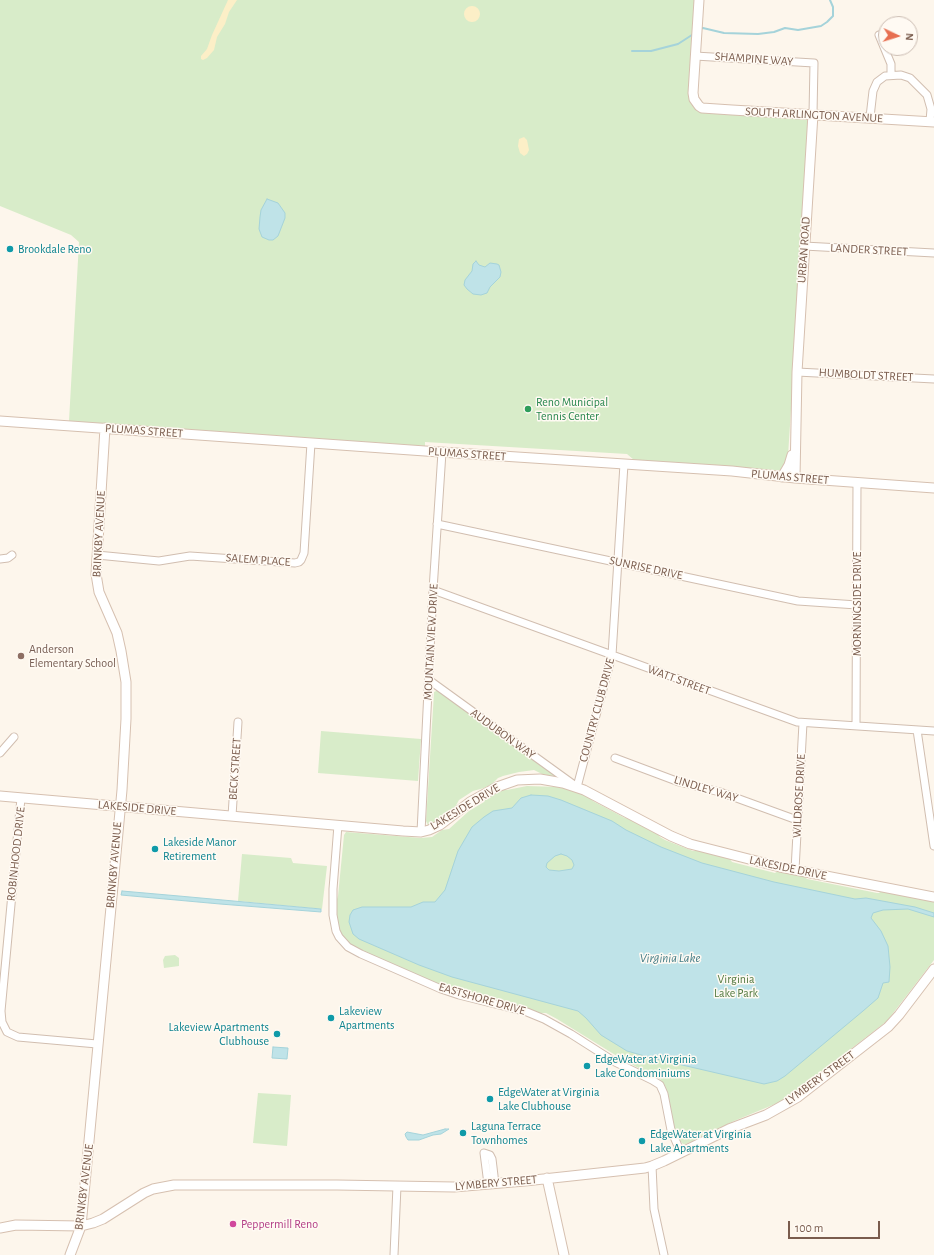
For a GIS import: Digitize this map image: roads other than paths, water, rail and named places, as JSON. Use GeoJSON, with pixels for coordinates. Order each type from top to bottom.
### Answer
{"type":"FeatureCollection","features":[{"type":"Feature","properties":{"kind":"street"},"geometry":{"type":"LineString","coordinates":[[695,56],[698,0]]}},
{"type":"Feature","properties":{"kind":"street","name":"SHAMPINE WAY"},"geometry":{"type":"LineString","coordinates":[[695,56],[814,63]]}},
{"type":"Feature","properties":{"kind":"street","name":"SOUTH ARLINGTON AVENUE"},"geometry":{"type":"LineString","coordinates":[[695,56],[693,94],[696,103],[699,106],[706,108],[932,122]]}},
{"type":"Feature","properties":{"kind":"street"},"geometry":{"type":"LineString","coordinates":[[887,56],[890,64],[891,75]]}},
{"type":"Feature","properties":{"kind":"street","name":"URBAN ROAD"},"geometry":{"type":"LineString","coordinates":[[795,478],[797,372],[813,114],[814,63]]}},
{"type":"Feature","properties":{"kind":"street"},"geometry":{"type":"LineString","coordinates":[[870,117],[874,86],[880,78],[891,75],[906,76],[910,78],[927,95],[930,104],[932,122]]}},
{"type":"Feature","properties":{"kind":"street","name":"LANDER STREET"},"geometry":{"type":"LineString","coordinates":[[804,246],[934,253]]}},
{"type":"Feature","properties":{"kind":"street","name":"HUMBOLDT STREET"},"geometry":{"type":"LineString","coordinates":[[797,372],[934,379]]}},
{"type":"Feature","properties":{"kind":"street","name":"PLUMAS STREET"},"geometry":{"type":"LineString","coordinates":[[0,421],[732,471],[782,477],[934,488]]}},
{"type":"Feature","properties":{"kind":"street","name":"BRINKBY AVENUE"},"geometry":{"type":"LineString","coordinates":[[70,1255],[81,1226],[120,807],[126,719],[126,682],[121,651],[117,633],[99,592],[96,574],[105,428]]}},
{"type":"Feature","properties":{"kind":"street","name":"URBAN ROAD"},"geometry":{"type":"LineString","coordinates":[[782,477],[791,462],[795,436]]}},
{"type":"Feature","properties":{"kind":"street","name":"SALEM PLACE"},"geometry":{"type":"LineString","coordinates":[[97,555],[159,561],[190,556],[295,563],[299,562],[302,560],[304,553],[311,443]]}},
{"type":"Feature","properties":{"kind":"street","name":"MOUNTAIN VIEW DRIVE"},"geometry":{"type":"LineString","coordinates":[[421,832],[433,590],[442,452]]}},
{"type":"Feature","properties":{"kind":"street","name":"COUNTRY CLUB DRIVE"},"geometry":{"type":"LineString","coordinates":[[577,787],[612,655],[624,464]]}},
{"type":"Feature","properties":{"kind":"street","name":"MORNINGSIDE DRIVE"},"geometry":{"type":"LineString","coordinates":[[856,726],[858,482]]}},
{"type":"Feature","properties":{"kind":"street","name":"SUNRISE DRIVE"},"geometry":{"type":"LineString","coordinates":[[437,524],[798,601],[857,605]]}},
{"type":"Feature","properties":{"kind":"street"},"geometry":{"type":"LineString","coordinates":[[0,559],[8,558],[12,555]]}},
{"type":"Feature","properties":{"kind":"street","name":"WATT STREET"},"geometry":{"type":"LineString","coordinates":[[433,590],[797,722],[934,731]]}},
{"type":"Feature","properties":{"kind":"street","name":"AUDUBON WAY"},"geometry":{"type":"LineString","coordinates":[[429,680],[577,787]]}},
{"type":"Feature","properties":{"kind":"street","name":"BECK STREET"},"geometry":{"type":"LineString","coordinates":[[232,816],[238,722]]}},
{"type":"Feature","properties":{"kind":"street","name":"WILDROSE DRIVE"},"geometry":{"type":"LineString","coordinates":[[795,870],[803,723]]}},
{"type":"Feature","properties":{"kind":"street"},"geometry":{"type":"LineString","coordinates":[[917,730],[934,846]]}},
{"type":"Feature","properties":{"kind":"street"},"geometry":{"type":"LineString","coordinates":[[0,753],[7,743],[14,737]]}},
{"type":"Feature","properties":{"kind":"street","name":"LINDLEY WAY"},"geometry":{"type":"LineString","coordinates":[[615,758],[679,782],[720,792],[797,820]]}},
{"type":"Feature","properties":{"kind":"street","name":"LAKESIDE DRIVE"},"geometry":{"type":"LineString","coordinates":[[0,796],[421,832],[440,825],[478,797],[497,786],[512,781],[540,779],[577,787],[680,840],[714,851],[795,870],[934,898]]}},
{"type":"Feature","properties":{"kind":"street","name":"ROBINHOOD DRIVE"},"geometry":{"type":"LineString","coordinates":[[21,798],[1,1011],[2,1022],[7,1032],[18,1037],[97,1044]]}},
{"type":"Feature","properties":{"kind":"street","name":"EASTSHORE DRIVE"},"geometry":{"type":"LineString","coordinates":[[338,825],[333,889],[333,915],[336,931],[348,947],[360,954],[445,991],[527,1012],[544,1019],[615,1062],[652,1080],[660,1085],[662,1089],[671,1130],[681,1153]]}},
{"type":"Feature","properties":{"kind":"street","name":"LYMBERY STREET"},"geometry":{"type":"LineString","coordinates":[[0,1228],[16,1225],[81,1226],[103,1219],[144,1193],[158,1188],[174,1185],[336,1185],[441,1188],[645,1168],[787,1104],[808,1090],[888,1027],[934,970]]}},
{"type":"Feature","properties":{"kind":"street"},"geometry":{"type":"LineString","coordinates":[[652,1166],[654,1209],[664,1255]]}},
{"type":"Feature","properties":{"kind":"street"},"geometry":{"type":"LineString","coordinates":[[547,1178],[564,1255]]}},
{"type":"Feature","properties":{"kind":"street"},"geometry":{"type":"LineString","coordinates":[[394,1255],[397,1186]]}},
{"type":"Feature","properties":{"kind":"water"},"geometry":{"type":"Polygon","coordinates":[[[267,199],[278,203],[285,213],[285,218],[278,236],[273,240],[262,237],[259,229],[261,210],[267,199]]]}},
{"type":"Feature","properties":{"kind":"water"},"geometry":{"type":"Polygon","coordinates":[[[476,261],[479,265],[485,267],[490,263],[497,264],[499,265],[501,272],[500,277],[490,287],[487,293],[481,295],[473,294],[464,285],[465,280],[472,271],[473,264],[476,261]]]}},
{"type":"Feature","properties":{"kind":"water","name":"Virginia Lake"},"geometry":{"type":"Polygon","coordinates":[[[531,795],[548,796],[561,800],[612,821],[626,830],[661,847],[702,863],[774,882],[855,899],[866,898],[915,907],[934,913],[934,917],[908,909],[883,910],[873,913],[871,918],[881,931],[888,946],[890,967],[889,982],[883,983],[878,998],[785,1076],[777,1081],[764,1084],[627,1051],[601,1035],[578,1011],[452,977],[419,965],[359,939],[353,934],[349,922],[350,915],[353,910],[362,907],[411,907],[423,902],[435,902],[445,890],[458,851],[472,827],[493,811],[512,808],[521,798],[531,795]],[[561,854],[555,856],[547,863],[546,867],[549,870],[559,871],[572,869],[574,865],[572,860],[561,854]]]}},
{"type":"Feature","properties":{"kind":"water"},"geometry":{"type":"Polygon","coordinates":[[[122,891],[321,909],[321,912],[121,895],[122,891]]]}},
{"type":"Feature","properties":{"kind":"water"},"geometry":{"type":"Polygon","coordinates":[[[273,1047],[288,1048],[287,1059],[272,1058],[273,1047]]]}},
{"type":"Feature","properties":{"kind":"water"},"geometry":{"type":"Polygon","coordinates":[[[449,1129],[441,1134],[419,1140],[408,1140],[405,1134],[407,1132],[423,1135],[449,1129]]]}},
{"type":"Feature","properties":{"kind":"waterway"},"geometry":{"type":"LineString","coordinates":[[700,29],[703,28],[724,33],[758,34],[774,32],[785,28],[798,30],[821,26],[833,16],[833,7],[830,0]]}},
{"type":"Feature","properties":{"kind":"waterway"},"geometry":{"type":"LineString","coordinates":[[632,51],[651,51],[678,44],[695,33]]}},
{"type":"Feature","properties":{"kind":"place","name":"Brookdale Reno"},"geometry":{"type":"Point","coordinates":[10,249]}},
{"type":"Feature","properties":{"kind":"place","name":"Reno Municipal Tennis Center"},"geometry":{"type":"Point","coordinates":[528,409]}},
{"type":"Feature","properties":{"kind":"place","name":"Anderson Elementary School"},"geometry":{"type":"Point","coordinates":[21,656]}},
{"type":"Feature","properties":{"kind":"place","name":"Lakeside Manor Retirement"},"geometry":{"type":"Point","coordinates":[155,849]}},
{"type":"Feature","properties":{"kind":"place","name":"Lakeview Apartments"},"geometry":{"type":"Point","coordinates":[331,1018]}},
{"type":"Feature","properties":{"kind":"place","name":"Lakeview Apartments Clubhouse"},"geometry":{"type":"Point","coordinates":[277,1034]}},
{"type":"Feature","properties":{"kind":"place","name":"EdgeWater at Virginia Lake Condominiums"},"geometry":{"type":"Point","coordinates":[587,1066]}},
{"type":"Feature","properties":{"kind":"place","name":"EdgeWater at Virginia Lake Clubhouse"},"geometry":{"type":"Point","coordinates":[490,1099]}},
{"type":"Feature","properties":{"kind":"place","name":"Laguna Terrace Townhomes"},"geometry":{"type":"Point","coordinates":[463,1133]}},
{"type":"Feature","properties":{"kind":"place","name":"EdgeWater at Virginia Lake Apartments"},"geometry":{"type":"Point","coordinates":[642,1141]}},
{"type":"Feature","properties":{"kind":"place","name":"Peppermill Reno"},"geometry":{"type":"Point","coordinates":[233,1224]}},
{"type":"Feature","properties":{"kind":"park label","name":"Virginia Lake Park"},"geometry":{"type":"Point","coordinates":[736,986]}}]}
